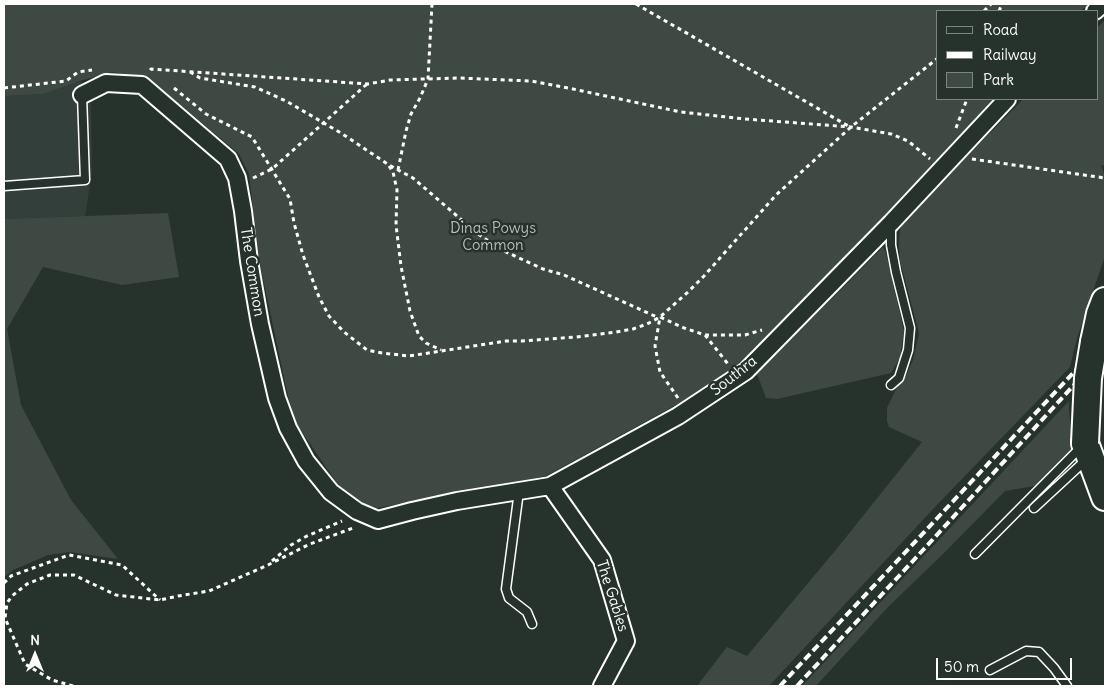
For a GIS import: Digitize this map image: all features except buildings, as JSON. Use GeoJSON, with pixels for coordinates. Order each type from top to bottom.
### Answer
{"type":"FeatureCollection","features":[{"type":"Feature","properties":{"kind":"main road"},"geometry":{"type":"LineString","coordinates":[[1105,301],[1100,314],[1088,378],[1088,450],[1105,497]]}},
{"type":"Feature","properties":{"kind":"street"},"geometry":{"type":"LineString","coordinates":[[82,95],[106,83],[142,85]]}},
{"type":"Feature","properties":{"kind":"street","name":"The Common"},"geometry":{"type":"LineString","coordinates":[[142,85],[228,159],[237,178],[260,324],[277,398],[288,428],[306,461],[330,492],[360,513],[378,520]]}},
{"type":"Feature","properties":{"kind":"street","name":"Southra"},"geometry":{"type":"LineString","coordinates":[[378,520],[457,501],[550,486],[678,416],[746,371],[942,170],[1006,100]]}},
{"type":"Feature","properties":{"kind":"street","name":"The Gables"},"geometry":{"type":"LineString","coordinates":[[550,486],[602,560],[626,641],[602,686]]}},
{"type":"Feature","properties":{"kind":"lane"},"geometry":{"type":"LineString","coordinates":[[4,186],[85,180],[82,95]]}},
{"type":"Feature","properties":{"kind":"lane"},"geometry":{"type":"LineString","coordinates":[[891,223],[891,245],[910,328],[908,350],[899,378],[891,385]]}},
{"type":"Feature","properties":{"kind":"lane"},"geometry":{"type":"LineString","coordinates":[[1034,508],[1088,450]]}},
{"type":"Feature","properties":{"kind":"lane"},"geometry":{"type":"LineString","coordinates":[[975,554],[1088,450]]}},
{"type":"Feature","properties":{"kind":"lane"},"geometry":{"type":"LineString","coordinates":[[519,491],[506,590],[509,598],[527,612],[532,624]]}},
{"type":"Feature","properties":{"kind":"lane"},"geometry":{"type":"LineString","coordinates":[[990,670],[1026,651],[1038,652],[1054,668],[1067,686]]}},
{"type":"Feature","properties":{"kind":"path"},"geometry":{"type":"LineString","coordinates":[[398,170],[411,114],[428,79],[432,4]]}},
{"type":"Feature","properties":{"kind":"path"},"geometry":{"type":"LineString","coordinates":[[636,4],[851,127]]}},
{"type":"Feature","properties":{"kind":"path"},"geometry":{"type":"LineString","coordinates":[[172,86],[206,114],[252,137],[290,199],[294,223],[303,255],[319,297],[329,316],[344,332],[367,350],[382,354],[409,356],[506,341],[576,337],[616,332],[633,329],[659,318],[704,276],[776,195],[851,127],[936,60]]}},
{"type":"Feature","properties":{"kind":"path"},"geometry":{"type":"LineString","coordinates":[[141,68],[368,84],[390,80],[459,78],[531,82],[681,112],[851,127],[891,134],[908,141],[942,170]]}},
{"type":"Feature","properties":{"kind":"path"},"geometry":{"type":"LineString","coordinates":[[4,88],[66,81],[78,72],[96,69]]}},
{"type":"Feature","properties":{"kind":"path"},"geometry":{"type":"LineString","coordinates":[[150,69],[158,74]]}},
{"type":"Feature","properties":{"kind":"path"},"geometry":{"type":"LineString","coordinates":[[142,85],[150,69]]}},
{"type":"Feature","properties":{"kind":"path"},"geometry":{"type":"LineString","coordinates":[[190,72],[200,78],[255,87],[286,100],[341,133],[388,165],[413,178],[493,246],[543,269],[564,276],[659,318],[705,335],[745,335],[758,330],[788,328]]}},
{"type":"Feature","properties":{"kind":"path"},"geometry":{"type":"LineString","coordinates":[[238,184],[272,169],[368,84]]}},
{"type":"Feature","properties":{"kind":"path"},"geometry":{"type":"LineString","coordinates":[[954,156],[1105,178]]}},
{"type":"Feature","properties":{"kind":"path"},"geometry":{"type":"LineString","coordinates":[[388,165],[397,190],[396,225],[401,266],[410,310],[419,336],[426,343],[442,350]]}},
{"type":"Feature","properties":{"kind":"path"},"geometry":{"type":"LineString","coordinates":[[659,318],[655,346],[660,372],[687,410]]}},
{"type":"Feature","properties":{"kind":"path"},"geometry":{"type":"LineString","coordinates":[[705,335],[738,376]]}},
{"type":"Feature","properties":{"kind":"path"},"geometry":{"type":"LineString","coordinates":[[268,565],[291,545],[360,513]]}},
{"type":"Feature","properties":{"kind":"path"},"geometry":{"type":"LineString","coordinates":[[73,686],[52,680],[25,664],[5,618],[7,603],[12,596],[27,584],[50,575],[74,575],[116,595],[160,600],[208,591],[310,544],[378,520]]}},
{"type":"Feature","properties":{"kind":"path"},"geometry":{"type":"LineString","coordinates":[[4,582],[11,576],[69,555],[122,565],[160,600]]}},
{"type":"Feature","properties":{"kind":"shaded area"},"geometry":{"type":"Polygon","coordinates":[[[80,81],[97,93],[91,99],[92,172],[85,216],[4,219],[4,96],[44,94],[80,81]]]}},
{"type":"Feature","properties":{"kind":"green space","name":"Dinas Powys Common"},"geometry":{"type":"Polygon","coordinates":[[[4,4],[1088,4],[1082,10],[936,10],[936,100],[997,100],[828,281],[729,376],[546,476],[377,508],[359,501],[339,486],[297,425],[288,396],[259,260],[249,174],[239,154],[150,79],[112,72],[44,94],[4,96],[4,4]]]}},
{"type":"Feature","properties":{"kind":"green space"},"geometry":{"type":"Polygon","coordinates":[[[1105,20],[1105,166],[1101,165],[1105,185],[1105,256],[1077,338],[1070,367],[933,509],[769,686],[697,686],[727,647],[747,656],[839,546],[922,442],[889,427],[887,421],[887,408],[913,360],[919,334],[900,261],[900,230],[903,222],[1022,100],[1099,100],[1099,26],[1105,20]]]}},
{"type":"Feature","properties":{"kind":"green space"},"geometry":{"type":"Polygon","coordinates":[[[168,213],[179,277],[122,285],[43,267],[7,329],[21,405],[71,500],[118,559],[69,552],[48,555],[13,570],[4,577],[4,219],[168,213]]]}},
{"type":"Feature","properties":{"kind":"green space"},"geometry":{"type":"Polygon","coordinates":[[[883,247],[904,331],[900,358],[891,373],[777,399],[766,398],[757,374],[883,247]]]}},
{"type":"Feature","properties":{"kind":"green space"},"geometry":{"type":"Polygon","coordinates":[[[1069,401],[1072,450],[1040,485],[1005,491],[888,607],[816,686],[802,686],[1069,401]]]}},
{"type":"Feature","properties":{"kind":"railway"},"geometry":{"type":"LineString","coordinates":[[780,686],[1105,339]]}},
{"type":"Feature","properties":{"kind":"railway"},"geometry":{"type":"LineString","coordinates":[[797,686],[1105,351]]}}]}
